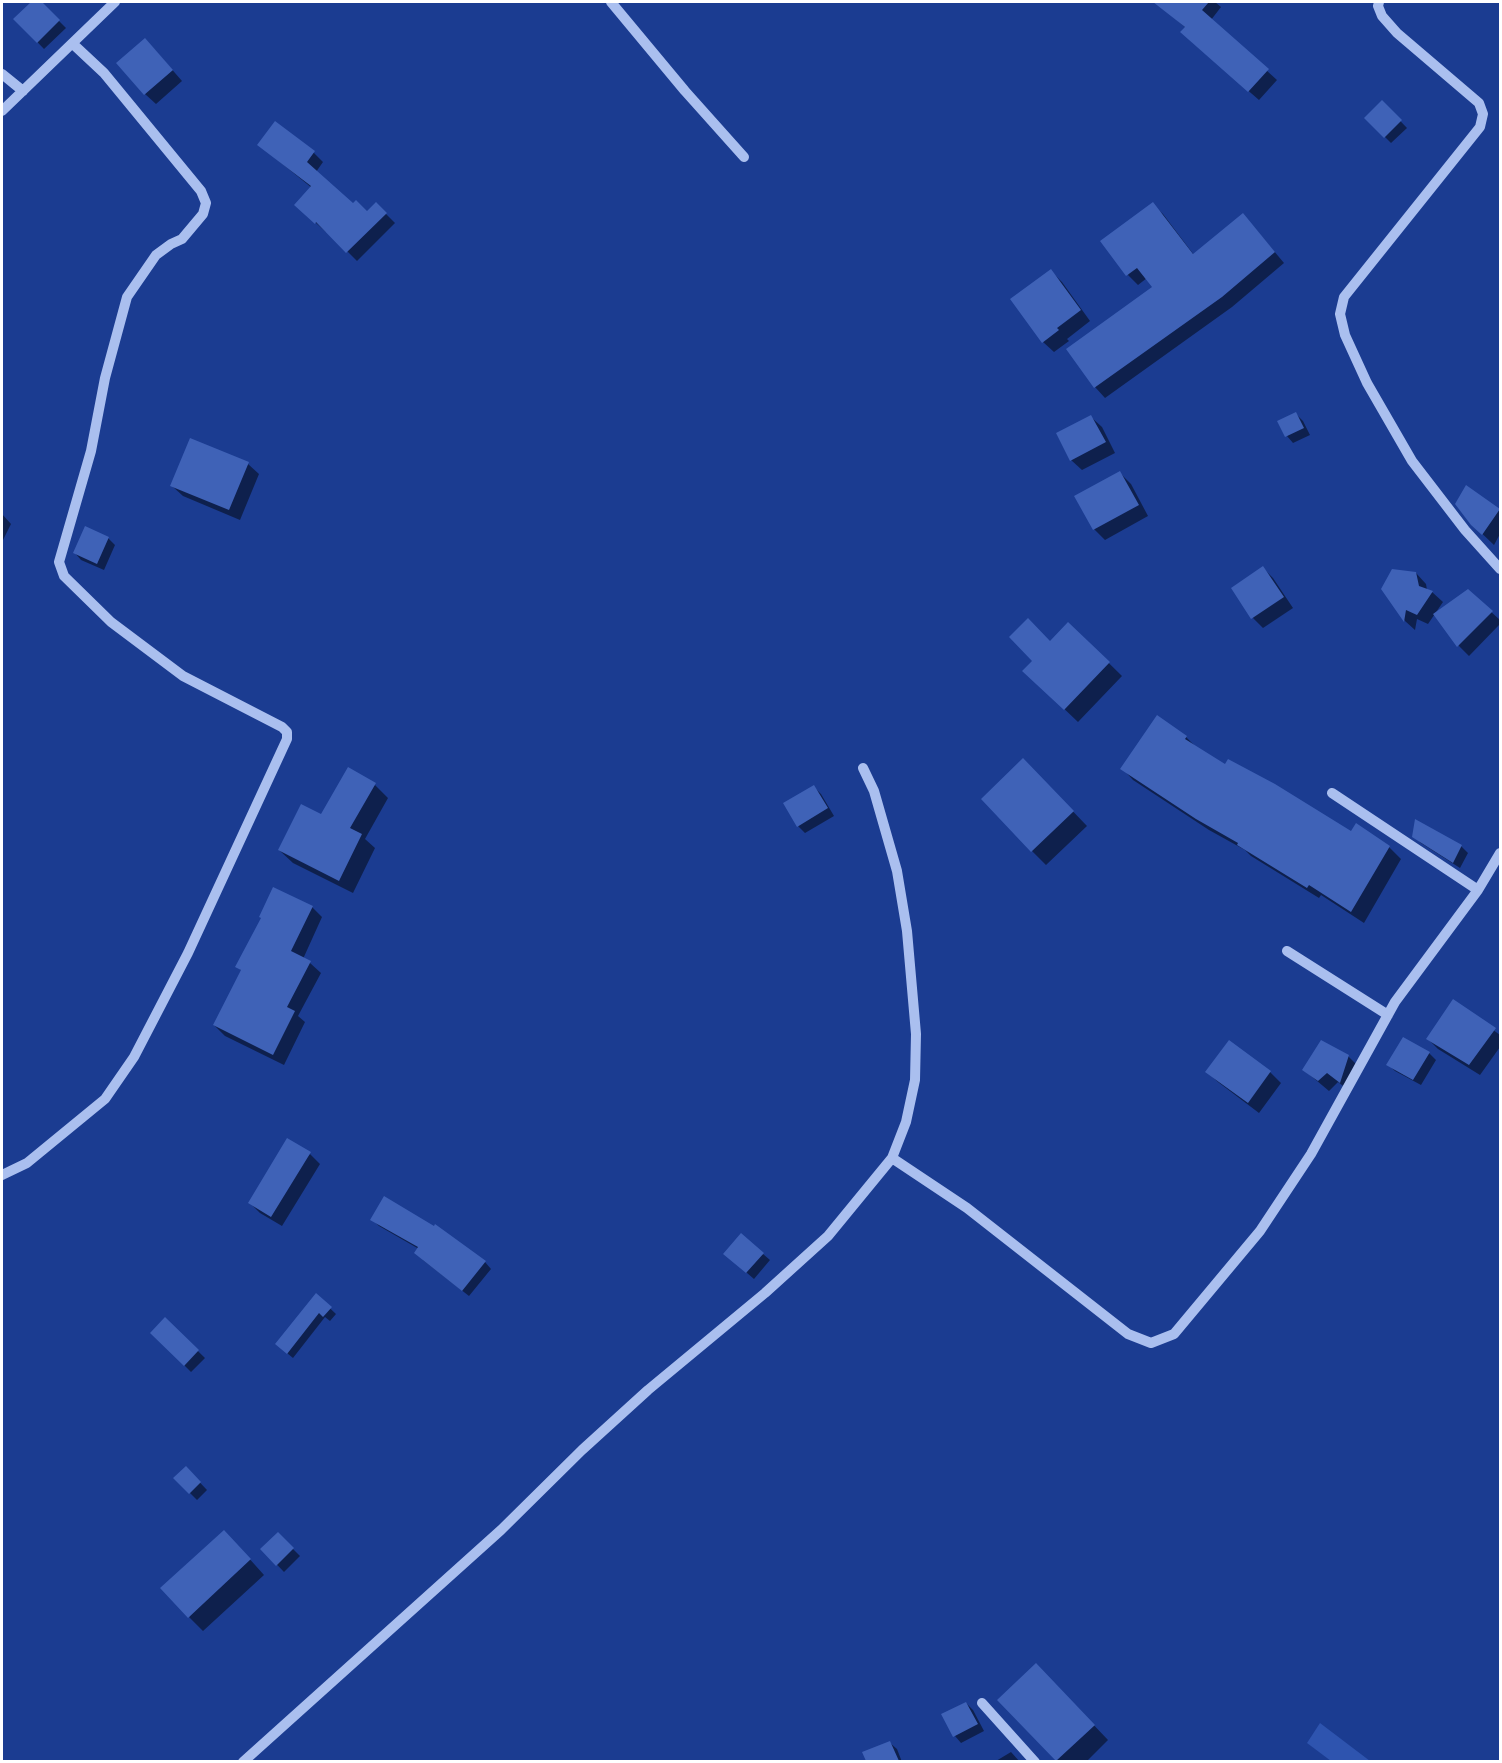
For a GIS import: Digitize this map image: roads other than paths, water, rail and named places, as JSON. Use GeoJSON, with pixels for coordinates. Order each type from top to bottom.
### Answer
{"type":"FeatureCollection","features":[{"type":"Feature","properties":{"kind":"street"},"geometry":{"type":"LineString","coordinates":[[2,111],[115,2]]}},
{"type":"Feature","properties":{"kind":"street"},"geometry":{"type":"LineString","coordinates":[[611,2],[744,157]]}},
{"type":"Feature","properties":{"kind":"street"},"geometry":{"type":"LineString","coordinates":[[1379,2],[1378,6],[1382,16],[1397,33],[1479,103],[1483,114],[1480,127],[1344,297],[1340,314],[1345,335],[1367,383],[1412,461],[1465,530],[1500,569]]}},
{"type":"Feature","properties":{"kind":"street"},"geometry":{"type":"LineString","coordinates":[[2,1175],[27,1163],[105,1099],[134,1057],[188,953],[287,739],[287,732],[282,727],[183,676],[128,636],[64,576],[58,562],[91,451],[105,378],[127,297],[156,255],[182,239],[203,214],[206,202],[201,191],[104,73],[73,44]]}},
{"type":"Feature","properties":{"kind":"street"},"geometry":{"type":"LineString","coordinates":[[2,74],[23,91]]}},
{"type":"Feature","properties":{"kind":"street"},"geometry":{"type":"LineString","coordinates":[[243,1761],[492,1539],[582,1450],[648,1390],[765,1293],[828,1236],[892,1158],[906,1122],[915,1080],[916,1034],[907,931],[897,871],[874,791],[863,768]]}},
{"type":"Feature","properties":{"kind":"street"},"geometry":{"type":"LineString","coordinates":[[1332,793],[1478,890]]}},
{"type":"Feature","properties":{"kind":"street"},"geometry":{"type":"LineString","coordinates":[[892,1158],[967,1208],[1128,1334],[1151,1343],[1174,1334],[1260,1231],[1311,1154],[1388,1015],[1478,890],[1500,853]]}},
{"type":"Feature","properties":{"kind":"street"},"geometry":{"type":"LineString","coordinates":[[1287,951],[1388,1015]]}},
{"type":"Feature","properties":{"kind":"street"},"geometry":{"type":"LineString","coordinates":[[982,1703],[1035,1761]]}}]}
